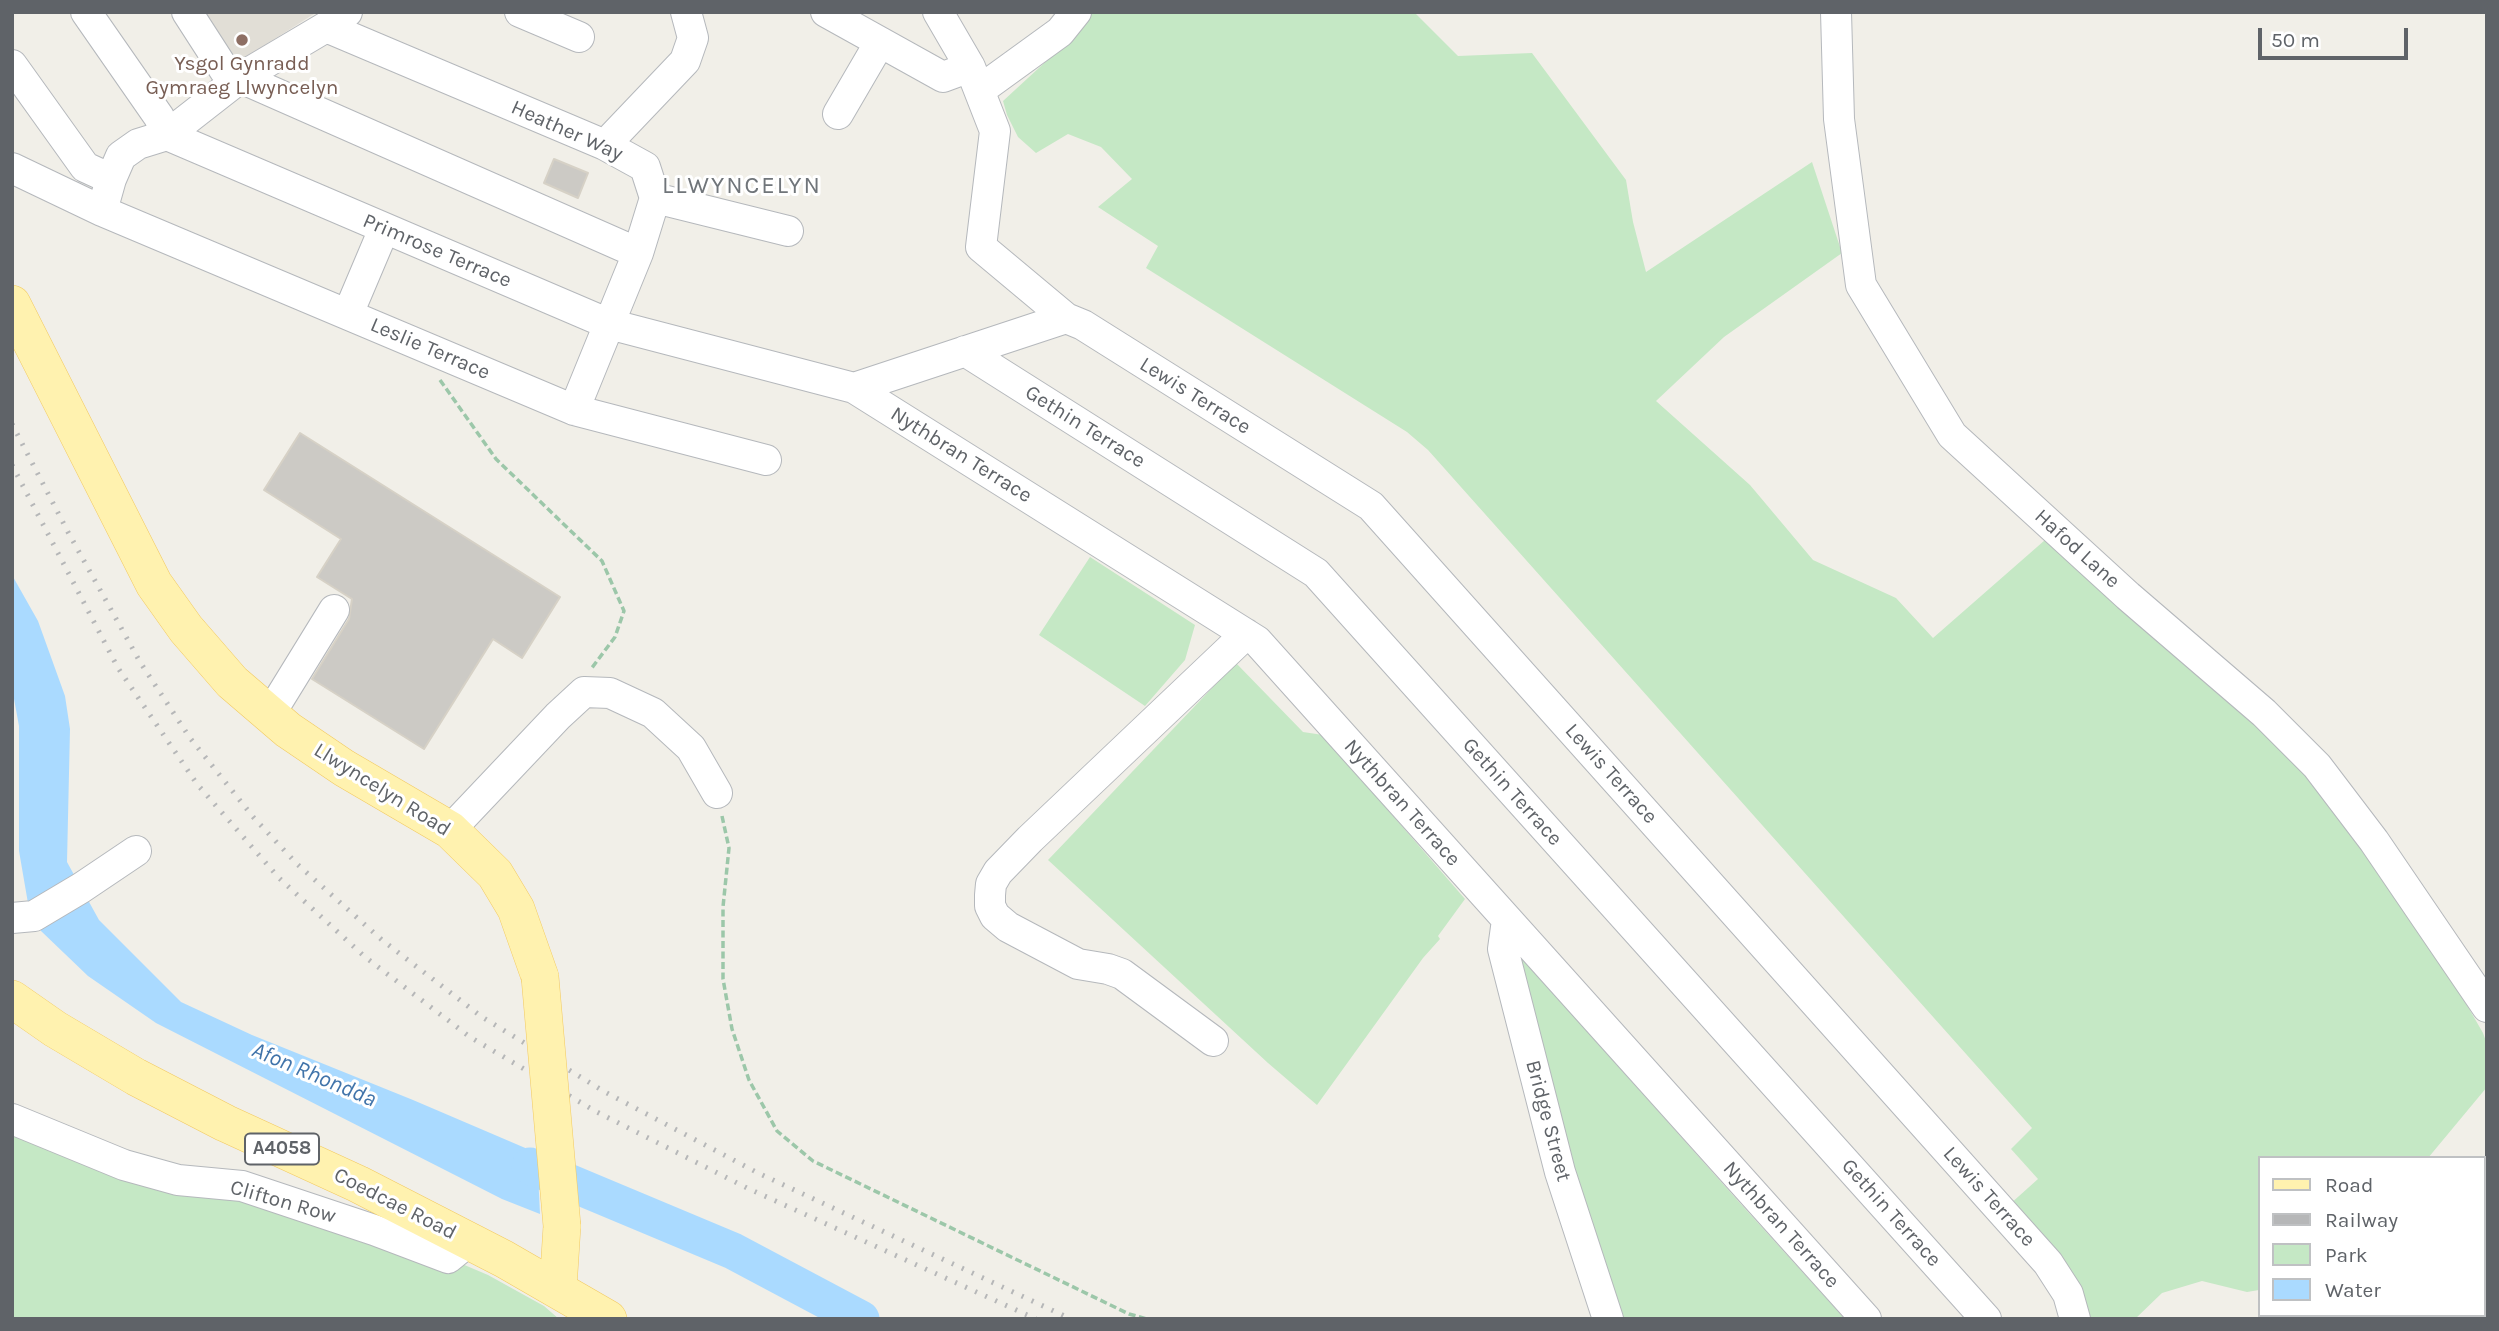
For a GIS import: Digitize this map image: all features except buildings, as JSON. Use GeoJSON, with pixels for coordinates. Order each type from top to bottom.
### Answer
{"type":"FeatureCollection","features":[{"type":"Feature","properties":{"kind":"main road","name":"Llwyncelyn Road"},"geometry":{"type":"LineString","coordinates":[[12,304],[154,584],[186,629],[232,682],[288,730],[344,768],[450,830],[495,874],[516,909],[540,976],[562,1226],[558,1288]]}},
{"type":"Feature","properties":{"kind":"main road","name":"Coedcae Road"},"geometry":{"type":"LineString","coordinates":[[12,999],[55,1030],[136,1077],[225,1123],[358,1184],[558,1288]]}},
{"type":"Feature","properties":{"kind":"main road","name":"A4058"},"geometry":{"type":"LineString","coordinates":[[558,1288],[608,1319]]}},
{"type":"Feature","properties":{"kind":"street"},"geometry":{"type":"LineString","coordinates":[[86,12],[159,117],[167,135]]}},
{"type":"Feature","properties":{"kind":"street"},"geometry":{"type":"LineString","coordinates":[[187,12],[225,71],[638,253]]}},
{"type":"Feature","properties":{"kind":"street"},"geometry":{"type":"LineString","coordinates":[[520,12],[579,37]]}},
{"type":"Feature","properties":{"kind":"street"},"geometry":{"type":"LineString","coordinates":[[605,145],[685,61],[693,38],[686,12]]}},
{"type":"Feature","properties":{"kind":"street"},"geometry":{"type":"LineString","coordinates":[[826,12],[943,77],[975,78],[1060,32],[1076,12]]}},
{"type":"Feature","properties":{"kind":"street"},"geometry":{"type":"LineString","coordinates":[[938,12],[975,78]]}},
{"type":"Feature","properties":{"kind":"street","name":"Hafod Lane"},"geometry":{"type":"LineString","coordinates":[[1836,12],[1839,119],[1861,285],[1952,435],[2128,597],[2264,713],[2317,766],[2374,841],[2487,1007]]}},
{"type":"Feature","properties":{"kind":"street"},"geometry":{"type":"LineString","coordinates":[[102,211],[121,156],[138,144],[167,135],[240,78],[336,20]]}},
{"type":"Feature","properties":{"kind":"street","name":"Heather Way"},"geometry":{"type":"LineString","coordinates":[[336,20],[605,145],[645,167],[655,198]]}},
{"type":"Feature","properties":{"kind":"street"},"geometry":{"type":"LineString","coordinates":[[838,114],[880,42]]}},
{"type":"Feature","properties":{"kind":"street"},"geometry":{"type":"LineString","coordinates":[[12,65],[85,167],[111,179]]}},
{"type":"Feature","properties":{"kind":"street","name":"Lewis Terrace"},"geometry":{"type":"LineString","coordinates":[[975,78],[995,131],[981,247],[1066,318],[1083,325],[1371,506],[2048,1263],[2068,1294],[2075,1319]]}},
{"type":"Feature","properties":{"kind":"street","name":"Primrose Terrace"},"geometry":{"type":"LineString","coordinates":[[167,135],[609,324],[854,388]]}},
{"type":"Feature","properties":{"kind":"street","name":"Leslie Terrace"},"geometry":{"type":"LineString","coordinates":[[12,168],[102,211],[574,410],[766,460]]}},
{"type":"Feature","properties":{"kind":"street"},"geometry":{"type":"LineString","coordinates":[[574,410],[638,253],[655,198],[788,231]]}},
{"type":"Feature","properties":{"kind":"street"},"geometry":{"type":"LineString","coordinates":[[348,314],[384,229]]}},
{"type":"Feature","properties":{"kind":"street"},"geometry":{"type":"LineString","coordinates":[[854,388],[1066,318]]}},
{"type":"Feature","properties":{"kind":"street","name":"Gethin Terrace"},"geometry":{"type":"LineString","coordinates":[[965,351],[1316,573],[1986,1319]]}},
{"type":"Feature","properties":{"kind":"street","name":"Nythbran Terrace"},"geometry":{"type":"LineString","coordinates":[[854,388],[1257,641],[1866,1319]]}},
{"type":"Feature","properties":{"kind":"street"},"geometry":{"type":"LineString","coordinates":[[270,714],[334,610]]}},
{"type":"Feature","properties":{"kind":"street"},"geometry":{"type":"LineString","coordinates":[[1213,1041],[1122,974],[1078,964],[1008,927],[995,916],[990,906],[990,895],[991,884],[998,872],[1030,839],[1247,634]]}},
{"type":"Feature","properties":{"kind":"street"},"geometry":{"type":"LineString","coordinates":[[450,830],[584,692],[610,693],[653,713],[691,748],[717,793]]}},
{"type":"Feature","properties":{"kind":"street"},"geometry":{"type":"LineString","coordinates":[[23,917],[81,888],[136,851]]}},
{"type":"Feature","properties":{"kind":"street","name":"Bridge Street"},"geometry":{"type":"LineString","coordinates":[[1507,920],[1503,949],[1506,962],[1560,1172],[1608,1319]]}},
{"type":"Feature","properties":{"kind":"street","name":"Clifton Row"},"geometry":{"type":"LineString","coordinates":[[12,1119],[124,1166],[178,1180],[242,1186],[447,1258],[468,1241]]}},
{"type":"Feature","properties":{"kind":"path"},"geometry":{"type":"LineString","coordinates":[[420,345],[449,394],[496,459],[602,561],[624,611],[615,636],[591,669],[584,692]]}},
{"type":"Feature","properties":{"kind":"path"},"geometry":{"type":"LineString","coordinates":[[717,793],[729,848],[723,907],[723,979],[732,1029],[749,1080],[777,1131],[813,1161],[1129,1314],[1147,1319]]}},
{"type":"Feature","properties":{"kind":"shaded area","name":"Ysgol Gynradd Gymraeg Llwyncelyn"},"geometry":{"type":"Polygon","coordinates":[[[194,12],[317,12],[229,68],[194,12]]]}},
{"type":"Feature","properties":{"kind":"green space"},"geometry":{"type":"Polygon","coordinates":[[[1091,12],[1414,12],[1458,56],[1532,53],[1626,180],[1646,272],[1812,162],[1842,253],[1724,337],[1656,401],[1750,485],[1813,560],[1896,598],[1933,638],[2045,540],[2299,760],[2346,819],[2445,967],[2483,1033],[2487,1044],[2487,1087],[2430,1156],[2258,1156],[2258,1290],[2247,1292],[2202,1281],[2162,1293],[2135,1319],[2087,1319],[2009,1205],[2038,1179],[2011,1149],[2032,1128],[1428,450],[1407,432],[1146,268],[1158,246],[1098,207],[1132,179],[1101,147],[1068,134],[1036,153],[1018,137],[1003,101],[1066,43],[1091,12]]]}},
{"type":"Feature","properties":{"kind":"green space"},"geometry":{"type":"Polygon","coordinates":[[[1090,557],[1195,625],[1185,660],[1145,706],[1039,635],[1090,557]]]}},
{"type":"Feature","properties":{"kind":"green space"},"geometry":{"type":"Polygon","coordinates":[[[1236,663],[1303,732],[1323,735],[1465,899],[1438,936],[1440,939],[1423,958],[1317,1105],[1048,860],[1236,663]]]}},
{"type":"Feature","properties":{"kind":"green space"},"geometry":{"type":"Polygon","coordinates":[[[1513,948],[1845,1319],[1617,1319],[1510,949],[1513,948]]]}},
{"type":"Feature","properties":{"kind":"green space"},"geometry":{"type":"Polygon","coordinates":[[[12,1119],[448,1258],[488,1275],[544,1306],[559,1319],[12,1319],[12,1119]]]}},
{"type":"Feature","properties":{"kind":"water"},"geometry":{"type":"Polygon","coordinates":[[[12,575],[38,621],[65,696],[70,729],[67,862],[99,920],[181,1002],[252,1035],[537,1153],[540,1214],[502,1199],[156,1023],[88,976],[41,931],[29,909],[19,851],[19,726],[12,688],[12,575]]]}},
{"type":"Feature","properties":{"kind":"waterway","name":"Afon Rhondda"},"geometry":{"type":"LineString","coordinates":[[530,1166],[733,1251],[861,1319]]}},
{"type":"Feature","properties":{"kind":"railway"},"geometry":{"type":"LineString","coordinates":[[12,424],[140,662],[190,738],[254,818],[297,864],[382,940],[482,1017],[605,1092],[758,1173],[1071,1319]]}},
{"type":"Feature","properties":{"kind":"railway"},"geometry":{"type":"LineString","coordinates":[[12,465],[118,668],[197,784],[279,878],[365,957],[470,1037],[595,1111],[747,1188],[1036,1319]]}},
{"type":"Feature","properties":{"kind":"place","name":"Ysgol Gynradd Gymraeg Llwyncelyn"},"geometry":{"type":"Point","coordinates":[242,40]}},
{"type":"Feature","properties":{"kind":"district","name":"LLWYNCELYN"},"geometry":{"type":"Point","coordinates":[742,186]}}]}
